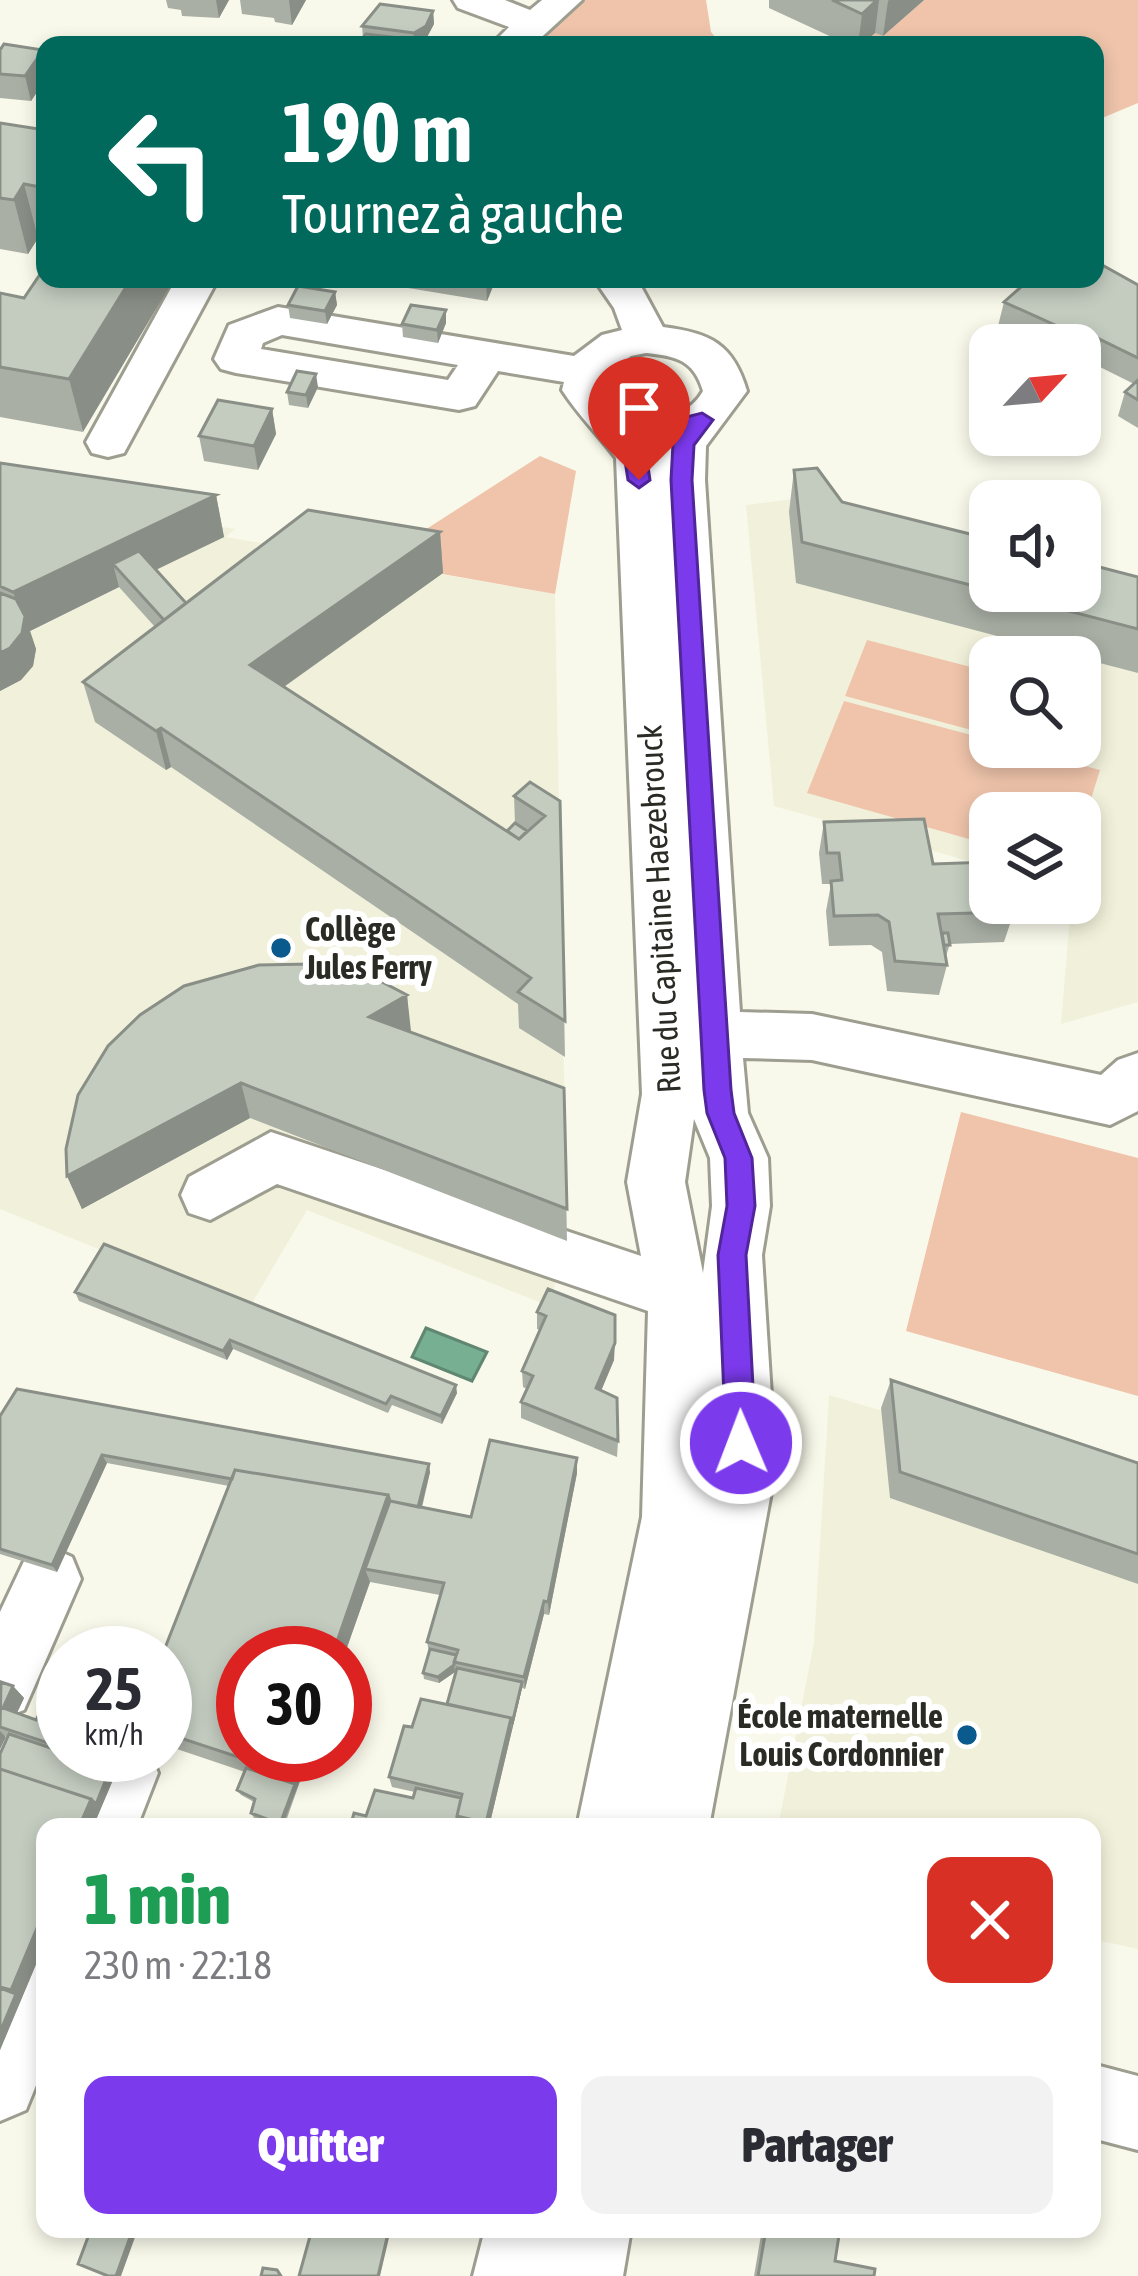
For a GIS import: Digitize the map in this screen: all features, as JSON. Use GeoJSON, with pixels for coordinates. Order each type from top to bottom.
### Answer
{"type":"FeatureCollection","features":[{"type":"Feature","properties":{"kind":"street"},"geometry":{"type":"LineString","coordinates":[[471,0],[522,34],[564,0]]}},
{"type":"Feature","properties":{"kind":"street"},"geometry":{"type":"LineString","coordinates":[[108,442],[192,288]]}},
{"type":"Feature","properties":{"kind":"street"},"geometry":{"type":"LineString","coordinates":[[621,288],[646,339]]}},
{"type":"Feature","properties":{"kind":"street"},"geometry":{"type":"LineString","coordinates":[[488,355],[459,396],[236,358],[244,335],[278,321],[488,355],[586,371]]}},
{"type":"Feature","properties":{"kind":"street"},"geometry":{"type":"LineString","coordinates":[[646,339],[687,344],[718,364],[725,391],[720,405],[702,420],[659,431],[613,422],[590,402],[584,390],[586,371],[608,349],[646,339]]}},
{"type":"Feature","properties":{"kind":"street","name":"Rue du Capitaine Haezebrouck"},"geometry":{"type":"LineString","coordinates":[[614,1818],[668,1560],[710,1411],[741,1206],[739,1158],[720,1113],[681,455],[702,420]]}},
{"type":"Feature","properties":{"kind":"street","name":"Rue du Capitaine Haezebrouck"},"geometry":{"type":"LineString","coordinates":[[613,422],[638,457],[670,1094],[656,1182],[678,1294],[710,1411],[740,1487],[676,1818]]}},
{"type":"Feature","properties":{"kind":"street"},"geometry":{"type":"LineString","coordinates":[[715,1034],[812,1036],[1110,1101],[1138,1077]]}},
{"type":"Feature","properties":{"kind":"street"},"geometry":{"type":"LineString","coordinates":[[210,1196],[271,1157],[678,1294]]}},
{"type":"Feature","properties":{"kind":"street"},"geometry":{"type":"LineString","coordinates":[[0,1687],[49,1579]]}},
{"type":"Feature","properties":{"kind":"street"},"geometry":{"type":"LineString","coordinates":[[0,2084],[36,1994]]}},
{"type":"Feature","properties":{"kind":"street"},"geometry":{"type":"LineString","coordinates":[[1101,2103],[1138,2113]]}},
{"type":"Feature","properties":{"kind":"street"},"geometry":{"type":"LineString","coordinates":[[512,2276],[521,2238]]}},
{"type":"Feature","properties":{"kind":"street"},"geometry":{"type":"LineString","coordinates":[[584,2276],[591,2238]]}},
{"type":"Feature","properties":{"kind":"shaded area"},"geometry":{"type":"Polygon","coordinates":[[[583,0],[706,0],[714,36],[539,36],[583,0]]]}},
{"type":"Feature","properties":{"kind":"shaded area"},"geometry":{"type":"Polygon","coordinates":[[[924,0],[1138,0],[1138,103],[1104,117],[1104,36],[883,36],[924,0]]]}},
{"type":"Feature","properties":{"kind":"shaded area"},"geometry":{"type":"Polygon","coordinates":[[[540,456],[576,471],[555,594],[375,562],[540,456]]]}},
{"type":"Feature","properties":{"kind":"shaded area","name":"Collège Jules Ferry"},"geometry":{"type":"Polygon","coordinates":[[[0,490],[235,529],[226,537],[555,594],[567,1241],[549,1306],[307,1210],[248,1310],[0,1209],[0,490]]]}},
{"type":"Feature","properties":{"kind":"shaded area"},"geometry":{"type":"Polygon","coordinates":[[[801,498],[969,581],[969,612],[1101,610],[1138,616],[1138,1002],[1061,1024],[1069,924],[1101,924],[1101,792],[969,792],[969,861],[774,806],[746,505],[801,498]]]}},
{"type":"Feature","properties":{"kind":"shaded area"},"geometry":{"type":"Polygon","coordinates":[[[867,640],[969,667],[969,729],[845,696],[867,640]]]}},
{"type":"Feature","properties":{"kind":"shaded area"},"geometry":{"type":"Polygon","coordinates":[[[844,701],[969,734],[969,768],[1100,770],[1093,792],[969,792],[969,839],[807,793],[844,701]]]}},
{"type":"Feature","properties":{"kind":"shaded area"},"geometry":{"type":"Polygon","coordinates":[[[961,1112],[1138,1158],[1138,1396],[906,1331],[961,1112]]]}},
{"type":"Feature","properties":{"kind":"shaded area"},"geometry":{"type":"Polygon","coordinates":[[[426,1328],[487,1352],[472,1381],[412,1357],[426,1328]]]}},
{"type":"Feature","properties":{"kind":"shaded area","name":"École maternelle Louis Cordonnier"},"geometry":{"type":"Polygon","coordinates":[[[829,1395],[1138,1487],[1138,1949],[1101,1941],[1101,1818],[780,1818],[814,1642],[829,1395]]]}},
{"type":"Feature","properties":{"kind":"building"},"geometry":{"type":"Polygon","coordinates":[[[832,0],[877,0],[862,14],[832,0]]]}},
{"type":"Feature","properties":{"kind":"building"},"geometry":{"type":"Polygon","coordinates":[[[380,4],[433,11],[426,26],[414,33],[362,26],[380,4]]]}},
{"type":"Feature","properties":{"kind":"building"},"geometry":{"type":"Polygon","coordinates":[[[4,44],[36,49],[36,60],[25,76],[0,74],[4,44]]]}},
{"type":"Feature","properties":{"kind":"building"},"geometry":{"type":"Polygon","coordinates":[[[0,123],[36,129],[36,186],[24,184],[14,200],[0,198],[0,123]]]}},
{"type":"Feature","properties":{"kind":"building"},"geometry":{"type":"Polygon","coordinates":[[[1104,266],[1138,285],[1138,358],[1101,340],[1101,324],[1053,324],[1004,302],[1020,288],[1104,288],[1104,266]]]}},
{"type":"Feature","properties":{"kind":"building"},"geometry":{"type":"Polygon","coordinates":[[[36,280],[36,288],[125,288],[69,379],[0,367],[0,293],[24,298],[36,280]]]}},
{"type":"Feature","properties":{"kind":"building"},"geometry":{"type":"Polygon","coordinates":[[[297,288],[335,292],[325,311],[288,305],[297,288]]]}},
{"type":"Feature","properties":{"kind":"building"},"geometry":{"type":"Polygon","coordinates":[[[411,305],[446,310],[437,330],[402,324],[411,305]]]}},
{"type":"Feature","properties":{"kind":"building"},"geometry":{"type":"Polygon","coordinates":[[[297,371],[316,374],[306,395],[287,392],[297,371]]]}},
{"type":"Feature","properties":{"kind":"building"},"geometry":{"type":"Polygon","coordinates":[[[1138,380],[1138,400],[1125,392],[1138,380]]]}},
{"type":"Feature","properties":{"kind":"building"},"geometry":{"type":"Polygon","coordinates":[[[218,400],[272,409],[254,446],[199,436],[218,400]]]}},
{"type":"Feature","properties":{"kind":"building"},"geometry":{"type":"Polygon","coordinates":[[[0,463],[216,495],[13,592],[0,586],[0,463]]]}},
{"type":"Feature","properties":{"kind":"building"},"geometry":{"type":"Polygon","coordinates":[[[817,468],[842,502],[969,534],[969,585],[802,542],[794,470],[817,468]]]}},
{"type":"Feature","properties":{"kind":"building"},"geometry":{"type":"Polygon","coordinates":[[[308,510],[440,532],[250,665],[519,839],[545,816],[514,796],[530,782],[560,801],[565,1021],[518,992],[531,978],[161,728],[156,731],[83,682],[308,510]]]}},
{"type":"Feature","properties":{"kind":"building"},"geometry":{"type":"Polygon","coordinates":[[[139,551],[186,603],[164,620],[113,564],[139,551]]]}},
{"type":"Feature","properties":{"kind":"building"},"geometry":{"type":"Polygon","coordinates":[[[1101,567],[1138,577],[1138,629],[1073,612],[1101,612],[1101,567]]]}},
{"type":"Feature","properties":{"kind":"building"},"geometry":{"type":"Polygon","coordinates":[[[0,593],[16,599],[25,616],[22,633],[0,653],[0,593]]]}},
{"type":"Feature","properties":{"kind":"building"},"geometry":{"type":"Polygon","coordinates":[[[924,819],[933,864],[969,863],[969,913],[938,914],[947,965],[895,961],[889,922],[878,915],[834,916],[831,881],[842,880],[839,853],[827,853],[824,822],[924,819]]]}},
{"type":"Feature","properties":{"kind":"building"},"geometry":{"type":"Polygon","coordinates":[[[515,823],[527,831],[519,839],[507,831],[515,823]]]}},
{"type":"Feature","properties":{"kind":"building"},"geometry":{"type":"Polygon","coordinates":[[[311,964],[382,982],[407,995],[369,1017],[564,1088],[567,1209],[241,1083],[67,1176],[66,1149],[78,1095],[108,1046],[140,1015],[184,986],[259,965],[311,964]]]}},
{"type":"Feature","properties":{"kind":"building"},"geometry":{"type":"Polygon","coordinates":[[[104,1244],[456,1385],[441,1416],[391,1396],[386,1404],[230,1340],[223,1351],[75,1292],[104,1244]]]}},
{"type":"Feature","properties":{"kind":"building"},"geometry":{"type":"Polygon","coordinates":[[[548,1289],[615,1315],[615,1343],[596,1388],[617,1398],[618,1441],[521,1402],[533,1376],[522,1371],[546,1316],[537,1312],[548,1289]]]}},
{"type":"Feature","properties":{"kind":"building"},"geometry":{"type":"Polygon","coordinates":[[[891,1380],[1138,1463],[1138,1554],[900,1472],[891,1380]]]}},
{"type":"Feature","properties":{"kind":"building"},"geometry":{"type":"Polygon","coordinates":[[[17,1389],[429,1464],[418,1507],[390,1501],[388,1495],[235,1470],[232,1479],[102,1455],[52,1565],[0,1549],[0,1416],[17,1389]]]}},
{"type":"Feature","properties":{"kind":"building"},"geometry":{"type":"Polygon","coordinates":[[[490,1440],[577,1458],[548,1602],[544,1601],[524,1677],[454,1662],[458,1650],[427,1642],[444,1583],[365,1569],[390,1501],[471,1517],[490,1440]]]}},
{"type":"Feature","properties":{"kind":"building"},"geometry":{"type":"Polygon","coordinates":[[[235,1470],[388,1495],[342,1626],[216,1626],[216,1750],[192,1742],[192,1626],[174,1626],[235,1470]]]}},
{"type":"Feature","properties":{"kind":"building"},"geometry":{"type":"Polygon","coordinates":[[[430,1649],[456,1655],[454,1665],[438,1677],[423,1673],[430,1649]]]}},
{"type":"Feature","properties":{"kind":"building"},"geometry":{"type":"Polygon","coordinates":[[[457,1668],[522,1682],[512,1724],[511,1718],[447,1704],[457,1668]]]}},
{"type":"Feature","properties":{"kind":"building"},"geometry":{"type":"Polygon","coordinates":[[[1,1682],[13,1686],[3,1708],[36,1720],[36,1739],[0,1727],[1,1682]]]}},
{"type":"Feature","properties":{"kind":"building"},"geometry":{"type":"Polygon","coordinates":[[[421,1699],[511,1718],[487,1818],[457,1816],[462,1794],[389,1777],[404,1726],[412,1727],[421,1699]]]}},
{"type":"Feature","properties":{"kind":"building"},"geometry":{"type":"Polygon","coordinates":[[[9,1734],[36,1743],[36,1781],[0,1769],[0,1754],[9,1734]]]}},
{"type":"Feature","properties":{"kind":"building"},"geometry":{"type":"Polygon","coordinates":[[[0,1769],[91,1799],[83,1818],[36,1818],[36,1930],[11,1990],[0,1987],[0,1769]]]}},
{"type":"Feature","properties":{"kind":"building"},"geometry":{"type":"Polygon","coordinates":[[[39,1782],[105,1782],[96,1804],[39,1782]]]}},
{"type":"Feature","properties":{"kind":"building"},"geometry":{"type":"Polygon","coordinates":[[[240,1782],[295,1784],[282,1818],[251,1813],[255,1799],[237,1790],[240,1782]]]}},
{"type":"Feature","properties":{"kind":"building"},"geometry":{"type":"Polygon","coordinates":[[[416,1788],[461,1798],[457,1818],[353,1818],[354,1813],[366,1816],[375,1790],[413,1798],[416,1788]]]}},
{"type":"Feature","properties":{"kind":"building"},"geometry":{"type":"Polygon","coordinates":[[[0,1988],[16,1994],[0,2032],[0,1988]]]}},
{"type":"Feature","properties":{"kind":"building"},"geometry":{"type":"Polygon","coordinates":[[[88,2238],[130,2238],[116,2276],[78,2264],[88,2238]]]}},
{"type":"Feature","properties":{"kind":"building"},"geometry":{"type":"Polygon","coordinates":[[[310,2238],[387,2238],[378,2276],[299,2276],[310,2238]]]}},
{"type":"Feature","properties":{"kind":"building"},"geometry":{"type":"Polygon","coordinates":[[[764,2238],[839,2238],[835,2261],[875,2269],[874,2276],[758,2276],[764,2238]]]}},
{"type":"Feature","properties":{"kind":"building"},"geometry":{"type":"Polygon","coordinates":[[[263,2268],[277,2270],[281,2276],[261,2276],[263,2268]]]}},
{"type":"Feature","properties":{"kind":"place","name":"Collège Jules Ferry"},"geometry":{"type":"Point","coordinates":[281,948]}},
{"type":"Feature","properties":{"kind":"place","name":"École maternelle Louis Cordonnier"},"geometry":{"type":"Point","coordinates":[967,1735]}},
{"type":"Feature","properties":{"kind":"route"},"geometry":{"type":"LineString","coordinates":[[639,480],[634,447],[613,422],[659,431],[678,430],[702,420],[681,455],[718,1090],[720,1113],[739,1158],[741,1206],[732,1255],[741,1443]]}}]}
